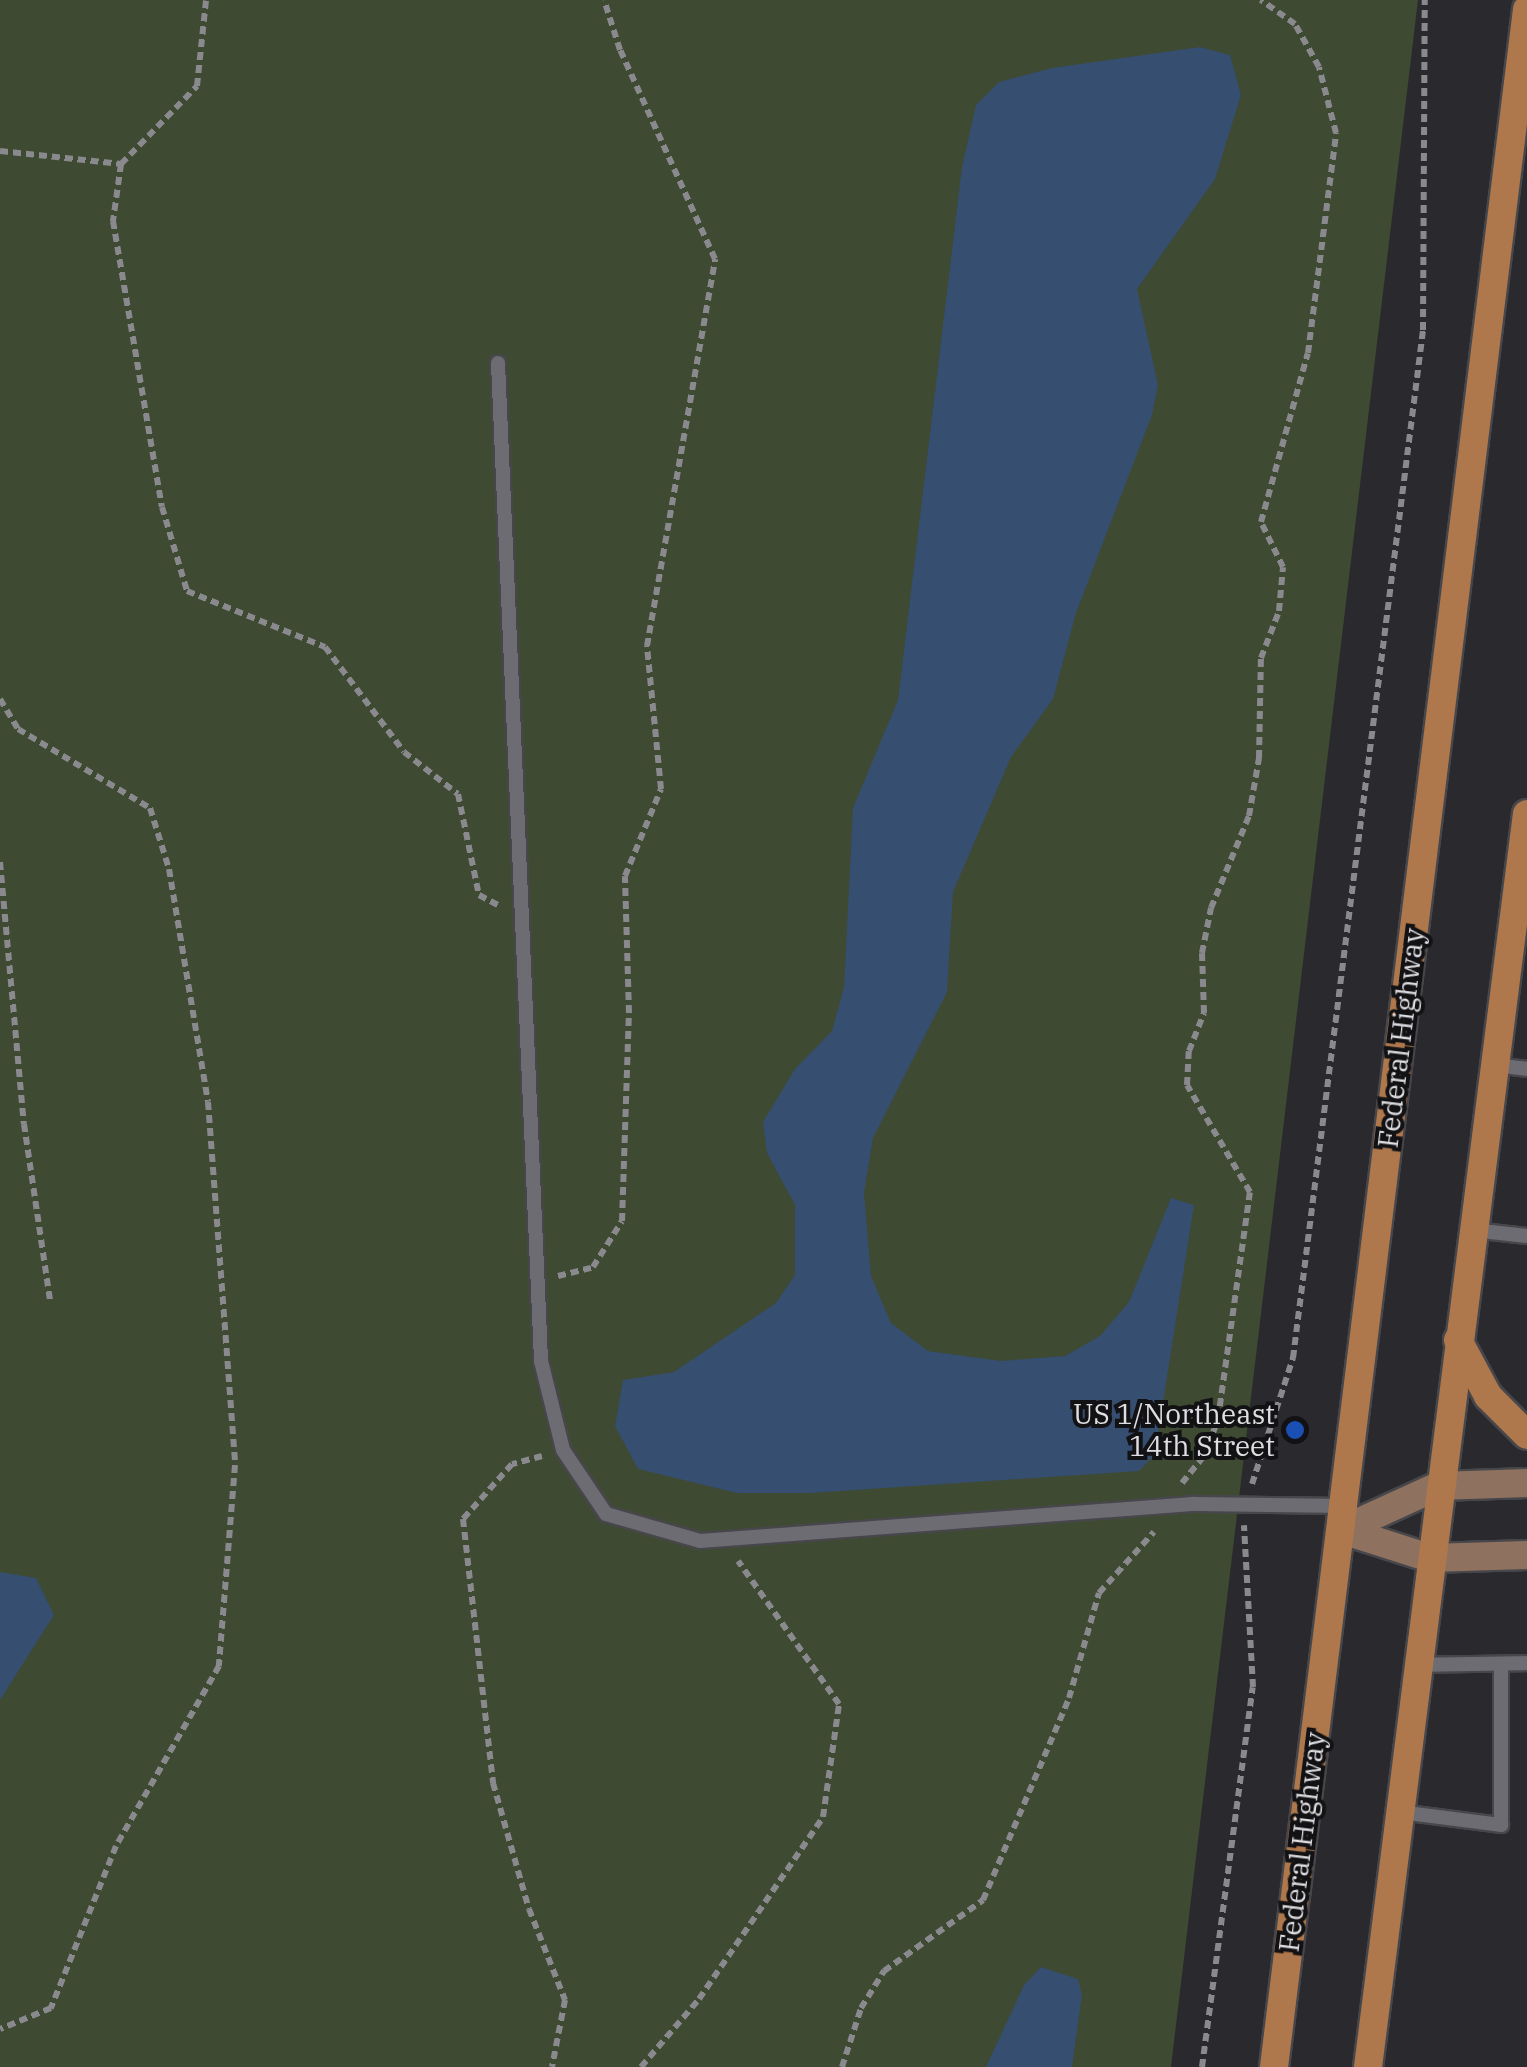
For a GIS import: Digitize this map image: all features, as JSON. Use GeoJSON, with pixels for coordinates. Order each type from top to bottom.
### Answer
{"type":"FeatureCollection","features":[{"type":"Feature","properties":{"kind":"main road","name":"Federal Highway"},"geometry":{"type":"LineString","coordinates":[[1274,2067],[1527,9]]}},
{"type":"Feature","properties":{"kind":"main road"},"geometry":{"type":"LineString","coordinates":[[1368,2067],[1438,1486],[1495,1065],[1517,966],[1527,814]]}},
{"type":"Feature","properties":{"kind":"main road"},"geometry":{"type":"LineString","coordinates":[[1458,1340],[1488,1396],[1527,1435]]}},
{"type":"Feature","properties":{"kind":"main road"},"geometry":{"type":"LineString","coordinates":[[1343,1518],[1438,1486],[1527,1483]]}},
{"type":"Feature","properties":{"kind":"main road"},"geometry":{"type":"LineString","coordinates":[[1343,1518],[1430,1558],[1527,1555]]}},
{"type":"Feature","properties":{"kind":"lane"},"geometry":{"type":"LineString","coordinates":[[498,362],[540,1361],[562,1450],[606,1514],[700,1541],[1248,1504],[1343,1518]]}},
{"type":"Feature","properties":{"kind":"lane"},"geometry":{"type":"LineString","coordinates":[[1495,1065],[1527,1069]]}},
{"type":"Feature","properties":{"kind":"lane"},"geometry":{"type":"LineString","coordinates":[[1473,1230],[1527,1236]]}},
{"type":"Feature","properties":{"kind":"lane"},"geometry":{"type":"LineString","coordinates":[[1416,1665],[1527,1663]]}},
{"type":"Feature","properties":{"kind":"lane"},"geometry":{"type":"LineString","coordinates":[[1399,1812],[1501,1825],[1501,1665]]}},
{"type":"Feature","properties":{"kind":"path"},"geometry":{"type":"LineString","coordinates":[[206,0],[197,86],[121,164],[113,221],[162,507],[187,592],[325,647],[404,752],[458,794],[479,896],[523,918]]}},
{"type":"Feature","properties":{"kind":"path"},"geometry":{"type":"LineString","coordinates":[[537,1281],[593,1267],[622,1221],[629,1013],[625,876],[661,789],[647,646],[715,259],[620,50],[604,0]]}},
{"type":"Feature","properties":{"kind":"path"},"geometry":{"type":"LineString","coordinates":[[842,2067],[861,2008],[884,1971],[983,1900],[1069,1698],[1099,1593],[1153,1534],[1162,1508],[1204,1456],[1218,1419],[1235,1324],[1250,1192],[1187,1085],[1189,1051],[1204,1013],[1202,954],[1211,908],[1249,816],[1259,758],[1262,658],[1279,611],[1283,567],[1261,522],[1308,353],[1336,133],[1319,67],[1294,24],[1261,0]]}},
{"type":"Feature","properties":{"kind":"path"},"geometry":{"type":"LineString","coordinates":[[1202,2067],[1252,1687],[1243,1530],[1294,1358],[1423,330],[1425,0]]}},
{"type":"Feature","properties":{"kind":"path"},"geometry":{"type":"LineString","coordinates":[[0,151],[121,164]]}},
{"type":"Feature","properties":{"kind":"path"},"geometry":{"type":"LineString","coordinates":[[0,699],[18,729],[150,808],[169,869],[208,1102],[235,1466],[219,1666],[116,1846],[51,2008],[0,2029]]}},
{"type":"Feature","properties":{"kind":"path"},"geometry":{"type":"LineString","coordinates":[[0,862],[24,1124],[50,1300]]}},
{"type":"Feature","properties":{"kind":"path"},"geometry":{"type":"LineString","coordinates":[[552,2067],[565,2000],[529,1909],[493,1783],[463,1519],[512,1464],[562,1450]]}},
{"type":"Feature","properties":{"kind":"path"},"geometry":{"type":"LineString","coordinates":[[641,2067],[699,2000],[823,1817],[839,1704],[722,1540]]}},
{"type":"Feature","properties":{"kind":"green space"},"geometry":{"type":"Polygon","coordinates":[[[0,0],[1418,0],[1171,2067],[0,2067],[0,0]]]}},
{"type":"Feature","properties":{"kind":"water"},"geometry":{"type":"Polygon","coordinates":[[[1200,47],[1230,55],[1241,95],[1215,179],[1137,289],[1158,385],[1152,415],[1076,613],[1053,699],[1011,757],[953,892],[947,992],[873,1138],[864,1193],[871,1276],[891,1323],[928,1351],[1001,1361],[1065,1356],[1100,1336],[1129,1302],[1171,1198],[1194,1205],[1155,1454],[1139,1471],[811,1493],[737,1493],[638,1469],[615,1426],[623,1380],[674,1372],[776,1303],[795,1275],[795,1205],[767,1153],[763,1122],[795,1069],[832,1031],[844,987],[853,808],[898,700],[962,167],[976,105],[999,82],[1052,68],[1200,47]]]}},
{"type":"Feature","properties":{"kind":"water"},"geometry":{"type":"Polygon","coordinates":[[[0,1572],[36,1578],[54,1615],[0,1700],[0,1572]]]}},
{"type":"Feature","properties":{"kind":"water"},"geometry":{"type":"Polygon","coordinates":[[[1041,1967],[1078,1979],[1082,1995],[1072,2067],[986,2067],[1024,1985],[1041,1967]]]}},
{"type":"Feature","properties":{"kind":"place","name":"US 1/Northeast 14th Street"},"geometry":{"type":"Point","coordinates":[1295,1430]}}]}
